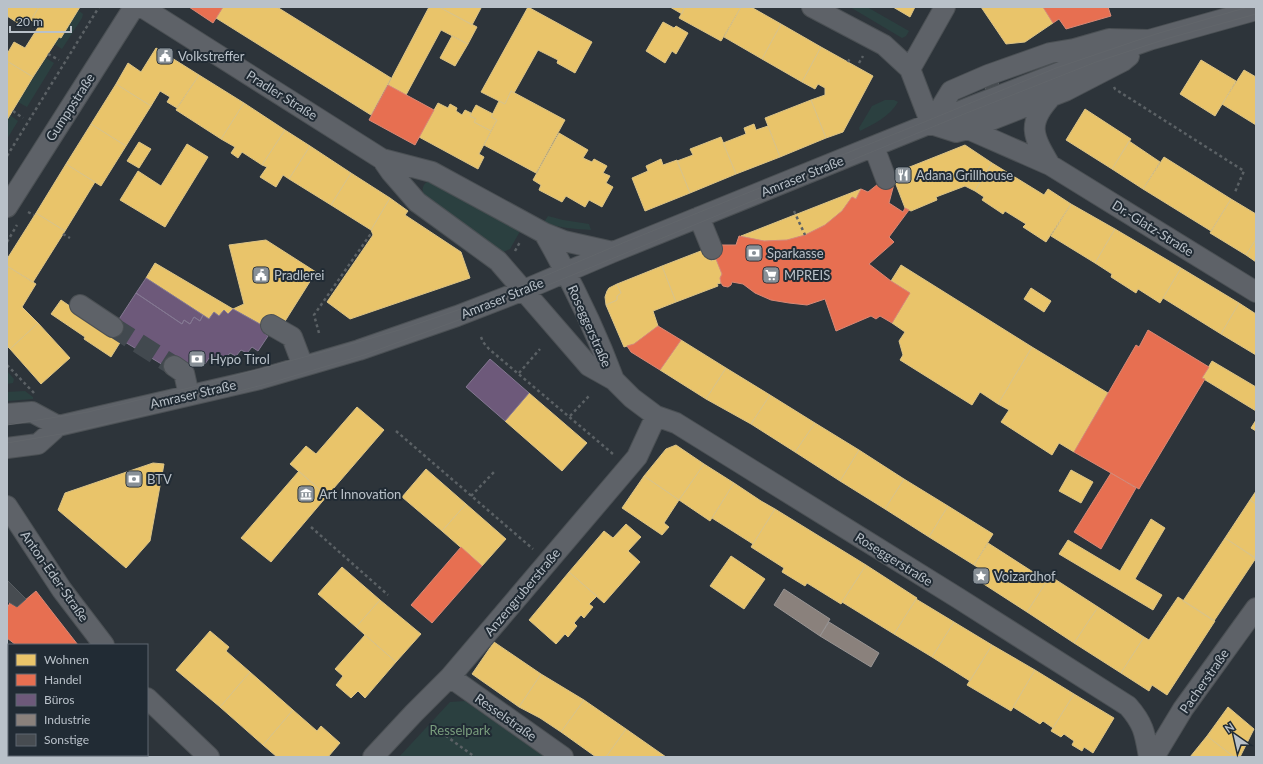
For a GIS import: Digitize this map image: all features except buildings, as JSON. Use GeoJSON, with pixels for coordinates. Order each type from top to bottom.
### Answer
{"type":"FeatureCollection","features":[{"type":"Feature","properties":{"kind":"street","name":"Gumppstraße"},"geometry":{"type":"LineString","coordinates":[[7,207],[134,7]]}},
{"type":"Feature","properties":{"kind":"street","name":"Pradler Straße"},"geometry":{"type":"LineString","coordinates":[[142,7],[382,159],[432,172],[544,233],[564,240],[613,252]]}},
{"type":"Feature","properties":{"kind":"street"},"geometry":{"type":"LineString","coordinates":[[813,7],[884,45],[910,69],[931,124]]}},
{"type":"Feature","properties":{"kind":"street"},"geometry":{"type":"LineString","coordinates":[[910,69],[945,7]]}},
{"type":"Feature","properties":{"kind":"street"},"geometry":{"type":"LineString","coordinates":[[931,124],[951,91],[988,75],[1050,53],[1074,49],[1109,39],[1149,40],[1256,10]]}},
{"type":"Feature","properties":{"kind":"street"},"geometry":{"type":"LineString","coordinates":[[931,124],[956,132],[968,129],[1070,89],[1123,61],[1149,40]]}},
{"type":"Feature","properties":{"kind":"street"},"geometry":{"type":"LineString","coordinates":[[1050,165],[1039,143],[1034,128],[1038,113],[1051,96]]}},
{"type":"Feature","properties":{"kind":"street","name":"Amraser Straße"},"geometry":{"type":"LineString","coordinates":[[7,448],[38,444],[58,426],[260,379],[359,350],[457,316],[931,124]]}},
{"type":"Feature","properties":{"kind":"street","name":"Dr.-Glatz-Straße"},"geometry":{"type":"LineString","coordinates":[[968,129],[1050,165],[1256,292]]}},
{"type":"Feature","properties":{"kind":"street"},"geometry":{"type":"LineString","coordinates":[[874,147],[886,179]]}},
{"type":"Feature","properties":{"kind":"street","name":"Pradler Straße"},"geometry":{"type":"LineString","coordinates":[[382,159],[391,172],[417,202],[498,261],[524,290]]}},
{"type":"Feature","properties":{"kind":"street"},"geometry":{"type":"LineString","coordinates":[[699,218],[712,249]]}},
{"type":"Feature","properties":{"kind":"street"},"geometry":{"type":"LineString","coordinates":[[544,233],[567,272]]}},
{"type":"Feature","properties":{"kind":"street","name":"Roseggerstraße"},"geometry":{"type":"LineString","coordinates":[[567,272],[604,354],[614,380]]}},
{"type":"Feature","properties":{"kind":"street","name":"Roseggerstraße"},"geometry":{"type":"LineString","coordinates":[[524,290],[589,366],[614,380],[632,398],[656,416],[676,423],[1128,706],[1138,716],[1144,730],[1149,757]]}},
{"type":"Feature","properties":{"kind":"street"},"geometry":{"type":"LineString","coordinates":[[80,305],[114,327]]}},
{"type":"Feature","properties":{"kind":"street"},"geometry":{"type":"LineString","coordinates":[[271,325],[292,337],[303,366]]}},
{"type":"Feature","properties":{"kind":"street"},"geometry":{"type":"LineString","coordinates":[[174,366],[184,373],[189,395]]}},
{"type":"Feature","properties":{"kind":"street"},"geometry":{"type":"LineString","coordinates":[[7,414],[32,412],[58,426]]}},
{"type":"Feature","properties":{"kind":"street","name":"Anzengruberstraße"},"geometry":{"type":"LineString","coordinates":[[373,757],[450,677],[628,468],[636,457],[656,416]]}},
{"type":"Feature","properties":{"kind":"street","name":"Anton-Eder-Straße"},"geometry":{"type":"LineString","coordinates":[[7,506],[62,590],[103,644]]}},
{"type":"Feature","properties":{"kind":"street","name":"Pacherstraße"},"geometry":{"type":"LineString","coordinates":[[1154,757],[1183,709],[1256,608]]}},
{"type":"Feature","properties":{"kind":"street","name":"Resselstraße"},"geometry":{"type":"LineString","coordinates":[[450,677],[563,757]]}},
{"type":"Feature","properties":{"kind":"street"},"geometry":{"type":"LineString","coordinates":[[148,699],[209,757]]}},
{"type":"Feature","properties":{"kind":"path"},"geometry":{"type":"LineString","coordinates":[[7,156],[99,7]]}},
{"type":"Feature","properties":{"kind":"path"},"geometry":{"type":"LineString","coordinates":[[48,54],[59,60]]}},
{"type":"Feature","properties":{"kind":"path"},"geometry":{"type":"LineString","coordinates":[[848,62],[850,58]]}},
{"type":"Feature","properties":{"kind":"path"},"geometry":{"type":"LineString","coordinates":[[1115,89],[1244,171],[1235,192]]}},
{"type":"Feature","properties":{"kind":"path"},"geometry":{"type":"LineString","coordinates":[[13,111],[23,118]]}},
{"type":"Feature","properties":{"kind":"path"},"geometry":{"type":"LineString","coordinates":[[794,211],[805,235]]}},
{"type":"Feature","properties":{"kind":"path"},"geometry":{"type":"LineString","coordinates":[[319,333],[314,315],[372,232]]}},
{"type":"Feature","properties":{"kind":"path"},"geometry":{"type":"LineString","coordinates":[[63,234],[70,238]]}},
{"type":"Feature","properties":{"kind":"path"},"geometry":{"type":"LineString","coordinates":[[481,337],[489,349],[570,416],[628,468]]}},
{"type":"Feature","properties":{"kind":"path"},"geometry":{"type":"LineString","coordinates":[[519,373],[540,349]]}},
{"type":"Feature","properties":{"kind":"path"},"geometry":{"type":"LineString","coordinates":[[570,416],[589,396]]}},
{"type":"Feature","properties":{"kind":"path"},"geometry":{"type":"LineString","coordinates":[[396,430],[548,562]]}},
{"type":"Feature","properties":{"kind":"path"},"geometry":{"type":"LineString","coordinates":[[472,496],[495,471]]}},
{"type":"Feature","properties":{"kind":"path"},"geometry":{"type":"LineString","coordinates":[[311,527],[388,595]]}},
{"type":"Feature","properties":{"kind":"path"},"geometry":{"type":"LineString","coordinates":[[414,713],[475,757]]}},
{"type":"Feature","properties":{"kind":"green space"},"geometry":{"type":"Polygon","coordinates":[[[850,7],[867,7],[909,31],[906,36],[902,38],[850,7]]]}},
{"type":"Feature","properties":{"kind":"green space"},"geometry":{"type":"Polygon","coordinates":[[[78,10],[83,14],[82,18],[62,49],[54,44],[59,37],[61,38],[78,10]]]}},
{"type":"Feature","properties":{"kind":"green space"},"geometry":{"type":"Polygon","coordinates":[[[46,58],[54,63],[27,107],[18,102],[46,58]]]}},
{"type":"Feature","properties":{"kind":"green space"},"geometry":{"type":"Polygon","coordinates":[[[885,100],[894,100],[898,102],[886,115],[860,131],[859,128],[872,106],[885,100]]]}},
{"type":"Feature","properties":{"kind":"green space"},"geometry":{"type":"Polygon","coordinates":[[[10,115],[18,121],[7,139],[7,120],[10,115]]]}},
{"type":"Feature","properties":{"kind":"green space"},"geometry":{"type":"Polygon","coordinates":[[[431,180],[523,226],[510,249],[501,253],[424,196],[423,186],[431,180]]]}},
{"type":"Feature","properties":{"kind":"green space"},"geometry":{"type":"Polygon","coordinates":[[[548,216],[589,224],[591,230],[561,227],[544,222],[548,216]]]}},
{"type":"Feature","properties":{"kind":"green space"},"geometry":{"type":"Polygon","coordinates":[[[7,371],[14,379],[13,383],[7,384],[7,371]]]}},
{"type":"Feature","properties":{"kind":"green space"},"geometry":{"type":"Polygon","coordinates":[[[25,391],[33,397],[33,399],[7,401],[7,392],[25,391]]]}},
{"type":"Feature","properties":{"kind":"green space","name":"Resselpark"},"geometry":{"type":"Polygon","coordinates":[[[465,701],[545,757],[399,757],[450,702],[465,701]]]}},
{"type":"Feature","properties":{"kind":"green space"},"geometry":{"type":"Polygon","coordinates":[[[7,710],[8,756],[68,757],[7,757],[7,710]]]}},
{"type":"Feature","properties":{"kind":"tunnel"},"geometry":{"type":"LineString","coordinates":[[113,327],[174,366]]}},
{"type":"Feature","properties":{"kind":"tram line"},"geometry":{"type":"LineString","coordinates":[[7,425],[88,412],[193,387],[399,330],[509,291],[625,242],[1056,68],[1156,34],[1248,7]]}},
{"type":"Feature","properties":{"kind":"tram line"},"geometry":{"type":"LineString","coordinates":[[7,443],[61,434],[166,410],[270,383],[364,355],[502,304],[964,114],[1096,62],[1169,38],[1256,14]]}},
{"type":"Feature","properties":{"kind":"place","name":"Volkstreffer"},"geometry":{"type":"Point","coordinates":[165,56]}},
{"type":"Feature","properties":{"kind":"place","name":"Adana Grillhouse"},"geometry":{"type":"Point","coordinates":[903,175]}},
{"type":"Feature","properties":{"kind":"place","name":"Sparkasse"},"geometry":{"type":"Point","coordinates":[754,253]}},
{"type":"Feature","properties":{"kind":"place","name":"Pradlerei"},"geometry":{"type":"Point","coordinates":[261,275]}},
{"type":"Feature","properties":{"kind":"place","name":"MPREIS"},"geometry":{"type":"Point","coordinates":[771,275]}},
{"type":"Feature","properties":{"kind":"place","name":"Hypo Tirol"},"geometry":{"type":"Point","coordinates":[197,359]}},
{"type":"Feature","properties":{"kind":"place","name":"BTV"},"geometry":{"type":"Point","coordinates":[134,479]}},
{"type":"Feature","properties":{"kind":"place","name":"Art Innovation"},"geometry":{"type":"Point","coordinates":[306,494]}},
{"type":"Feature","properties":{"kind":"place","name":"Voizardhof"},"geometry":{"type":"Point","coordinates":[981,576]}}]}
